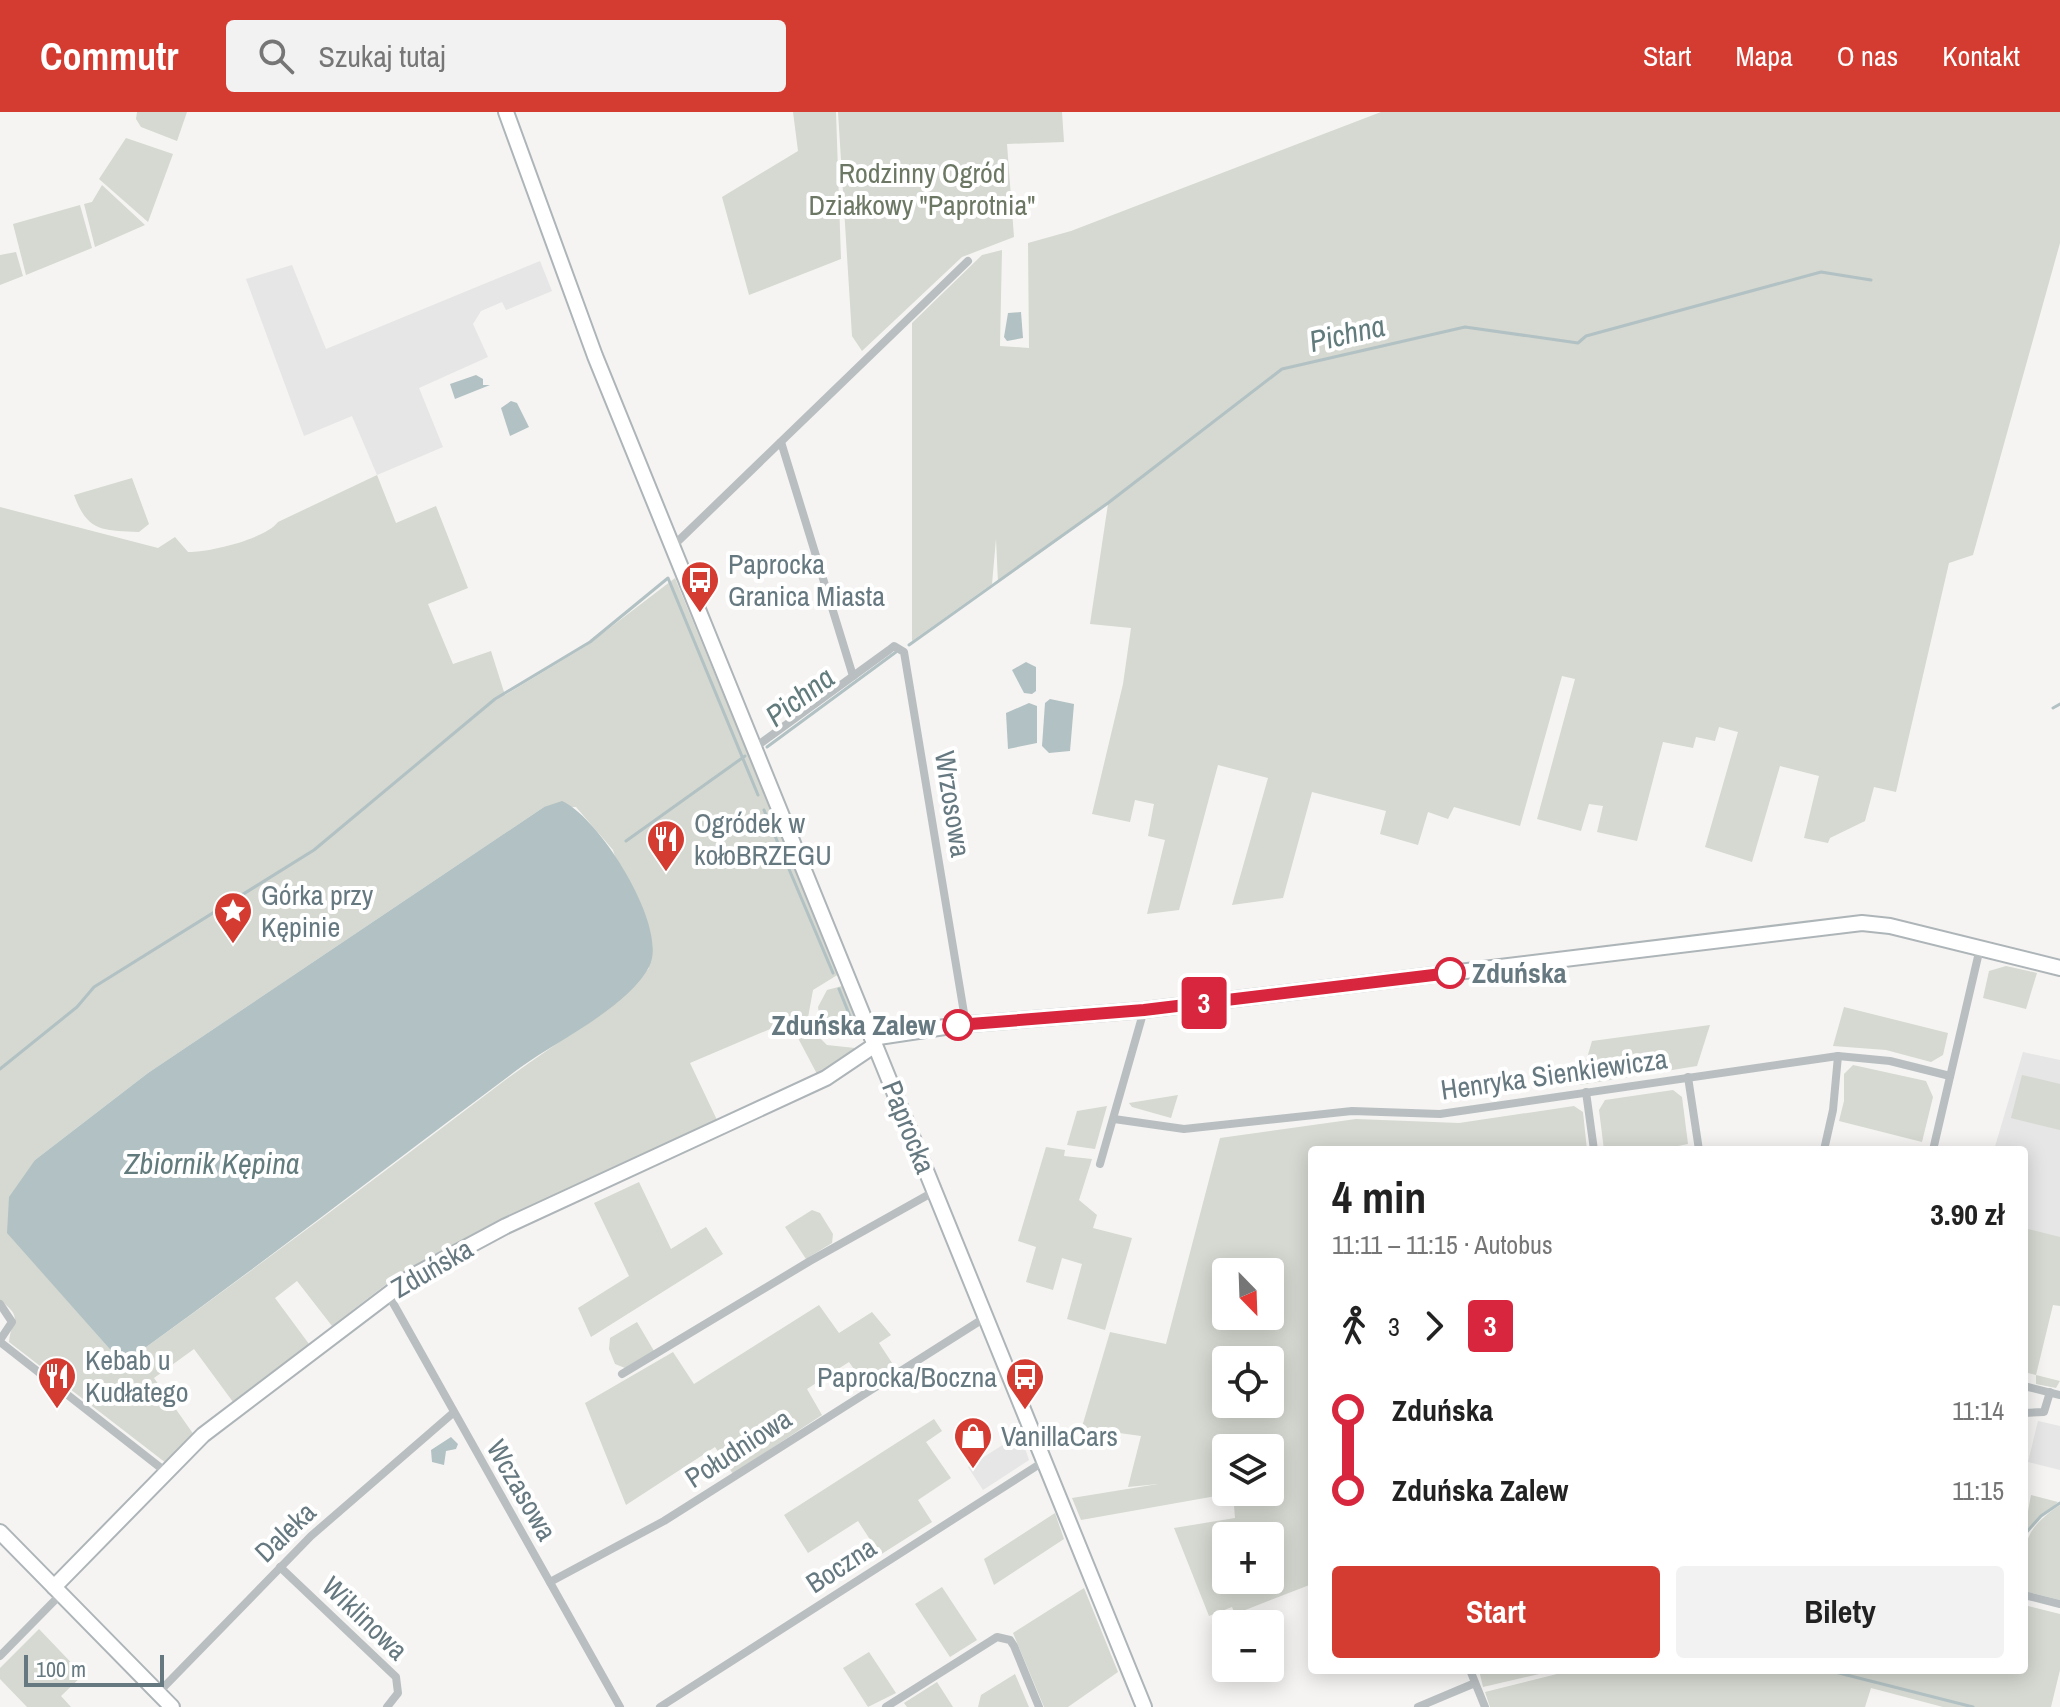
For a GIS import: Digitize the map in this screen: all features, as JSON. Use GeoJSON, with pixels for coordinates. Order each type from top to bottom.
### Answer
{"type":"FeatureCollection","features":[{"type":"Feature","properties":{"kind":"street","name":"Paprocka"},"geometry":{"type":"LineString","coordinates":[[506,112],[561,270],[1144,1707]]}},
{"type":"Feature","properties":{"kind":"street"},"geometry":{"type":"LineString","coordinates":[[672,547],[968,261]]}},
{"type":"Feature","properties":{"kind":"street"},"geometry":{"type":"LineString","coordinates":[[781,442],[853,676]]}},
{"type":"Feature","properties":{"kind":"street","name":"Wrzosowa"},"geometry":{"type":"LineString","coordinates":[[754,748],[894,646],[907,658],[966,1025]]}},
{"type":"Feature","properties":{"kind":"street","name":"Zduńska"},"geometry":{"type":"LineString","coordinates":[[58,1590],[203,1435],[387,1293],[506,1226],[826,1078],[873,1042],[966,1025],[1144,1010],[1845,924],[1890,926],[2060,968]]}},
{"type":"Feature","properties":{"kind":"street"},"geometry":{"type":"LineString","coordinates":[[1934,1146],[1980,948]]}},
{"type":"Feature","properties":{"kind":"street"},"geometry":{"type":"LineString","coordinates":[[1100,1164],[1144,1010]]}},
{"type":"Feature","properties":{"kind":"street"},"geometry":{"type":"LineString","coordinates":[[1825,1146],[1833,1110],[1838,1056]]}},
{"type":"Feature","properties":{"kind":"street","name":"Henryka Sienkiewicza"},"geometry":{"type":"LineString","coordinates":[[1114,1119],[1184,1129],[1372,1110],[1440,1114],[1838,1056],[1890,1061],[1950,1076]]}},
{"type":"Feature","properties":{"kind":"street"},"geometry":{"type":"LineString","coordinates":[[1688,1077],[1698,1146]]}},
{"type":"Feature","properties":{"kind":"street"},"geometry":{"type":"LineString","coordinates":[[1586,1092],[1593,1146]]}},
{"type":"Feature","properties":{"kind":"street"},"geometry":{"type":"LineString","coordinates":[[622,1374],[810,1261],[935,1191]]}},
{"type":"Feature","properties":{"kind":"street","name":"Wczasowa"},"geometry":{"type":"LineString","coordinates":[[387,1293],[620,1707]]}},
{"type":"Feature","properties":{"kind":"street"},"geometry":{"type":"LineString","coordinates":[[0,1304],[12,1322],[0,1341],[166,1472]]}},
{"type":"Feature","properties":{"kind":"street","name":"Południowa"},"geometry":{"type":"LineString","coordinates":[[550,1582],[657,1526],[986,1317]]}},
{"type":"Feature","properties":{"kind":"street"},"geometry":{"type":"LineString","coordinates":[[2028,1387],[2060,1395]]}},
{"type":"Feature","properties":{"kind":"street"},"geometry":{"type":"LineString","coordinates":[[2028,1413],[2044,1412],[2050,1392]]}},
{"type":"Feature","properties":{"kind":"street","name":"Daleka"},"geometry":{"type":"LineString","coordinates":[[166,1703],[280,1567],[453,1413]]}},
{"type":"Feature","properties":{"kind":"street","name":"Boczna"},"geometry":{"type":"LineString","coordinates":[[660,1707],[1046,1460]]}},
{"type":"Feature","properties":{"kind":"street"},"geometry":{"type":"LineString","coordinates":[[0,1532],[166,1703]]}},
{"type":"Feature","properties":{"kind":"street","name":"Wiklinowa"},"geometry":{"type":"LineString","coordinates":[[280,1567],[396,1677],[398,1693],[387,1707]]}},
{"type":"Feature","properties":{"kind":"street"},"geometry":{"type":"LineString","coordinates":[[0,1656],[58,1590]]}},
{"type":"Feature","properties":{"kind":"street"},"geometry":{"type":"LineString","coordinates":[[2028,1596],[2060,1604]]}},
{"type":"Feature","properties":{"kind":"street"},"geometry":{"type":"LineString","coordinates":[[886,1707],[997,1637],[1010,1640],[1014,1646],[1039,1707]]}},
{"type":"Feature","properties":{"kind":"street"},"geometry":{"type":"LineString","coordinates":[[1472,1674],[1485,1707]]}},
{"type":"Feature","properties":{"kind":"street"},"geometry":{"type":"LineString","coordinates":[[1418,1707],[1475,1683]]}},
{"type":"Feature","properties":{"kind":"shaded area"},"geometry":{"type":"Polygon","coordinates":[[[540,261],[552,291],[506,310],[502,302],[481,311],[473,324],[488,357],[419,388],[443,447],[377,475],[352,416],[304,436],[246,279],[292,265],[326,349],[540,261]]]}},
{"type":"Feature","properties":{"kind":"shaded area"},"geometry":{"type":"Polygon","coordinates":[[[2023,1052],[2060,1060],[2060,1251],[2028,1243],[2028,1146],[1995,1146],[2023,1052]]]}},
{"type":"Feature","properties":{"kind":"shaded area"},"geometry":{"type":"Polygon","coordinates":[[[2038,1421],[2060,1426],[2060,1470],[2028,1462],[2038,1421]]]}},
{"type":"Feature","properties":{"kind":"shaded area"},"geometry":{"type":"Polygon","coordinates":[[[1020,1434],[1029,1460],[983,1490],[968,1467],[1020,1434]]]}},
{"type":"Feature","properties":{"kind":"green space"},"geometry":{"type":"Polygon","coordinates":[[[137,112],[187,112],[177,141],[141,127],[136,119],[137,112]]]}},
{"type":"Feature","properties":{"kind":"green space"},"geometry":{"type":"Polygon","coordinates":[[[793,112],[836,112],[841,259],[749,295],[722,197],[798,151],[793,112]]]}},
{"type":"Feature","properties":{"kind":"green space","name":"Rodzinny Ogród Działkowy \"Paprotnia\""},"geometry":{"type":"Polygon","coordinates":[[[838,112],[1062,112],[1064,142],[1007,144],[1014,237],[962,257],[862,351],[852,336],[838,112]]]}},
{"type":"Feature","properties":{"kind":"green space"},"geometry":{"type":"Polygon","coordinates":[[[1381,112],[2060,112],[2060,243],[1973,555],[1949,563],[1896,792],[1874,787],[1865,821],[1830,838],[1828,843],[1804,838],[1819,776],[1780,766],[1752,862],[1705,847],[1738,732],[1719,727],[1715,741],[1696,737],[1693,748],[1663,742],[1637,841],[1597,832],[1603,806],[1589,804],[1581,831],[1537,819],[1575,679],[1562,676],[1520,826],[1454,807],[1448,819],[1428,812],[1418,845],[1380,834],[1386,811],[1312,792],[1283,898],[1232,905],[1268,778],[1218,765],[1179,910],[1147,914],[1165,840],[1148,836],[1154,804],[1135,800],[1130,822],[1092,814],[1123,684],[1131,628],[1090,624],[1108,504],[998,583],[996,539],[992,584],[912,641],[912,323],[982,255],[1002,250],[1000,346],[1029,348],[1028,243],[1071,231],[1381,112]]]}},
{"type":"Feature","properties":{"kind":"green space"},"geometry":{"type":"Polygon","coordinates":[[[126,138],[173,154],[148,222],[99,179],[126,138]]]}},
{"type":"Feature","properties":{"kind":"green space"},"geometry":{"type":"Polygon","coordinates":[[[102,185],[145,225],[95,247],[84,204],[92,202],[102,185]]]}},
{"type":"Feature","properties":{"kind":"green space"},"geometry":{"type":"Polygon","coordinates":[[[80,205],[92,248],[26,275],[13,224],[80,205]]]}},
{"type":"Feature","properties":{"kind":"green space"},"geometry":{"type":"Polygon","coordinates":[[[16,252],[23,276],[0,285],[0,255],[16,252]]]}},
{"type":"Feature","properties":{"kind":"green space"},"geometry":{"type":"Polygon","coordinates":[[[377,475],[396,523],[436,506],[468,588],[428,604],[453,664],[491,651],[505,695],[586,646],[675,578],[839,974],[813,990],[807,1023],[814,1037],[817,1035],[827,1045],[855,1048],[856,1051],[817,1074],[789,1021],[690,1063],[717,1120],[458,1243],[389,1282],[332,1326],[297,1281],[275,1298],[309,1344],[233,1402],[194,1349],[154,1378],[194,1435],[166,1463],[9,1342],[15,1320],[0,1300],[0,507],[158,548],[175,537],[188,552],[210,550],[250,539],[278,522],[377,475]],[[544,807],[148,1073],[35,1160],[8,1233],[115,1355],[125,1360],[138,1353],[615,1001],[649,968],[613,850],[576,807],[544,807]]]}},
{"type":"Feature","properties":{"kind":"green space"},"geometry":{"type":"Polygon","coordinates":[[[132,478],[149,524],[139,532],[116,531],[98,527],[85,517],[74,495],[132,478]]]}},
{"type":"Feature","properties":{"kind":"green space"},"geometry":{"type":"Polygon","coordinates":[[[2006,966],[2037,973],[2026,1009],[1983,998],[1989,971],[2006,966]]]}},
{"type":"Feature","properties":{"kind":"green space"},"geometry":{"type":"Polygon","coordinates":[[[842,986],[862,1029],[854,1038],[829,1032],[819,1014],[818,1007],[827,990],[842,986]]]}},
{"type":"Feature","properties":{"kind":"green space"},"geometry":{"type":"Polygon","coordinates":[[[1844,1007],[1948,1033],[1943,1055],[1931,1062],[1886,1050],[1833,1046],[1844,1007]]]}},
{"type":"Feature","properties":{"kind":"green space"},"geometry":{"type":"Polygon","coordinates":[[[1710,1025],[1697,1066],[1579,1085],[1592,1041],[1710,1025]]]}},
{"type":"Feature","properties":{"kind":"green space"},"geometry":{"type":"Polygon","coordinates":[[[1853,1065],[1926,1081],[1933,1097],[1922,1142],[1839,1121],[1844,1101],[1844,1074],[1853,1065]]]}},
{"type":"Feature","properties":{"kind":"green space"},"geometry":{"type":"Polygon","coordinates":[[[2022,1075],[2060,1084],[2060,1130],[2011,1118],[2022,1075]]]}},
{"type":"Feature","properties":{"kind":"green space"},"geometry":{"type":"Polygon","coordinates":[[[1673,1090],[1682,1097],[1688,1144],[1604,1146],[1599,1110],[1605,1100],[1673,1090]]]}},
{"type":"Feature","properties":{"kind":"green space"},"geometry":{"type":"Polygon","coordinates":[[[1178,1095],[1171,1118],[1132,1107],[1129,1103],[1178,1095]]]}},
{"type":"Feature","properties":{"kind":"green space"},"geometry":{"type":"Polygon","coordinates":[[[1107,1106],[1095,1149],[1067,1145],[1077,1111],[1107,1106]]]}},
{"type":"Feature","properties":{"kind":"green space"},"geometry":{"type":"Polygon","coordinates":[[[1574,1106],[1583,1112],[1587,1146],[1308,1146],[1308,1586],[1245,1610],[1233,1610],[1232,1607],[1212,1610],[1209,1616],[1174,1528],[1235,1518],[1234,1506],[1284,1506],[1284,1434],[1212,1434],[1212,1497],[1081,1520],[1072,1498],[1158,1484],[1128,1487],[1141,1436],[1112,1432],[1076,1447],[1110,1332],[1166,1344],[1220,1138],[1356,1119],[1459,1123],[1574,1106]]]}},
{"type":"Feature","properties":{"kind":"green space"},"geometry":{"type":"Polygon","coordinates":[[[1046,1147],[1065,1150],[1064,1156],[1092,1159],[1079,1200],[1097,1215],[1093,1228],[1132,1238],[1105,1330],[1067,1319],[1082,1264],[1062,1258],[1053,1290],[1026,1282],[1036,1247],[1018,1241],[1046,1147]]]}},
{"type":"Feature","properties":{"kind":"green space"},"geometry":{"type":"Polygon","coordinates":[[[639,1182],[671,1249],[706,1227],[723,1254],[591,1337],[578,1308],[629,1276],[594,1203],[639,1182]]]}},
{"type":"Feature","properties":{"kind":"green space"},"geometry":{"type":"Polygon","coordinates":[[[812,1210],[820,1213],[833,1234],[832,1243],[806,1259],[785,1227],[812,1210]]]}},
{"type":"Feature","properties":{"kind":"green space"},"geometry":{"type":"Polygon","coordinates":[[[2028,1229],[2060,1237],[2060,1306],[2053,1305],[2036,1375],[2028,1373],[2028,1229]]]}},
{"type":"Feature","properties":{"kind":"green space"},"geometry":{"type":"Polygon","coordinates":[[[819,1305],[839,1333],[872,1312],[891,1335],[879,1343],[896,1369],[867,1388],[849,1362],[807,1389],[822,1415],[733,1474],[715,1447],[626,1505],[585,1403],[673,1352],[694,1384],[819,1305]]]}},
{"type":"Feature","properties":{"kind":"green space"},"geometry":{"type":"Polygon","coordinates":[[[637,1322],[654,1351],[625,1368],[615,1364],[609,1349],[610,1338],[637,1322]]]}},
{"type":"Feature","properties":{"kind":"green space"},"geometry":{"type":"Polygon","coordinates":[[[2036,1375],[2060,1381],[2056,1388],[2036,1384],[2036,1375]]]}},
{"type":"Feature","properties":{"kind":"green space"},"geometry":{"type":"Polygon","coordinates":[[[934,1419],[942,1431],[926,1442],[951,1478],[918,1500],[932,1522],[880,1555],[858,1521],[808,1553],[784,1515],[934,1419]]]}},
{"type":"Feature","properties":{"kind":"green space"},"geometry":{"type":"Polygon","coordinates":[[[2031,1495],[2058,1502],[2028,1529],[2031,1495]]]}},
{"type":"Feature","properties":{"kind":"green space"},"geometry":{"type":"Polygon","coordinates":[[[2060,1505],[2060,1600],[2028,1592],[2028,1539],[2047,1515],[2060,1505]]]}},
{"type":"Feature","properties":{"kind":"green space"},"geometry":{"type":"Polygon","coordinates":[[[1055,1513],[1064,1539],[994,1585],[984,1559],[1055,1513]]]}},
{"type":"Feature","properties":{"kind":"green space"},"geometry":{"type":"Polygon","coordinates":[[[942,1587],[977,1640],[950,1657],[915,1604],[942,1587]]]}},
{"type":"Feature","properties":{"kind":"green space"},"geometry":{"type":"Polygon","coordinates":[[[1084,1588],[1118,1672],[1068,1707],[1044,1707],[1013,1633],[1084,1588]]]}},
{"type":"Feature","properties":{"kind":"green space"},"geometry":{"type":"Polygon","coordinates":[[[2028,1606],[2060,1614],[2060,1670],[2051,1707],[1943,1707],[1871,1688],[1865,1707],[1490,1707],[1485,1692],[1557,1674],[2028,1674],[2028,1606]]]}},
{"type":"Feature","properties":{"kind":"green space"},"geometry":{"type":"Polygon","coordinates":[[[39,1629],[83,1675],[61,1696],[71,1707],[27,1707],[0,1679],[0,1668],[39,1629]]]}},
{"type":"Feature","properties":{"kind":"green space"},"geometry":{"type":"Polygon","coordinates":[[[869,1652],[896,1693],[868,1707],[843,1668],[869,1652]]]}},
{"type":"Feature","properties":{"kind":"green space"},"geometry":{"type":"Polygon","coordinates":[[[1015,1674],[1029,1707],[978,1707],[981,1695],[1015,1674]]]}},
{"type":"Feature","properties":{"kind":"green space"},"geometry":{"type":"Polygon","coordinates":[[[1480,1674],[1540,1674],[1483,1687],[1480,1674]]]}},
{"type":"Feature","properties":{"kind":"green space"},"geometry":{"type":"Polygon","coordinates":[[[937,1682],[953,1707],[907,1707],[904,1703],[937,1682]]]}},
{"type":"Feature","properties":{"kind":"water"},"geometry":{"type":"Polygon","coordinates":[[[1021,312],[1023,338],[1007,341],[1004,337],[1008,313],[1021,312]]]}},
{"type":"Feature","properties":{"kind":"water"},"geometry":{"type":"Polygon","coordinates":[[[476,375],[483,379],[483,385],[490,385],[455,399],[450,384],[476,375]]]}},
{"type":"Feature","properties":{"kind":"water"},"geometry":{"type":"Polygon","coordinates":[[[511,401],[517,403],[529,427],[510,436],[501,408],[511,401]]]}},
{"type":"Feature","properties":{"kind":"water"},"geometry":{"type":"Polygon","coordinates":[[[1026,662],[1036,667],[1036,691],[1032,694],[1024,693],[1012,670],[1026,662]]]}},
{"type":"Feature","properties":{"kind":"water"},"geometry":{"type":"Polygon","coordinates":[[[1050,699],[1074,704],[1070,751],[1049,753],[1042,746],[1045,703],[1050,699]]]}},
{"type":"Feature","properties":{"kind":"water"},"geometry":{"type":"Polygon","coordinates":[[[1029,703],[1037,706],[1037,743],[1008,749],[1006,713],[1029,703]]]}},
{"type":"Feature","properties":{"kind":"water","name":"Zbiornik Kępina"},"geometry":{"type":"Polygon","coordinates":[[[562,801],[594,828],[611,850],[640,902],[653,949],[649,967],[639,982],[609,1009],[521,1067],[138,1353],[125,1360],[115,1355],[7,1233],[9,1197],[35,1160],[148,1073],[544,807],[562,801]]]}},
{"type":"Feature","properties":{"kind":"water"},"geometry":{"type":"Polygon","coordinates":[[[451,1437],[458,1444],[456,1449],[446,1451],[444,1465],[432,1462],[431,1450],[451,1437]]]}},
{"type":"Feature","properties":{"kind":"waterway","name":"Pichna"},"geometry":{"type":"LineString","coordinates":[[909,645],[1108,503],[1282,369],[1465,327],[1578,343],[1586,336],[1821,272],[1871,280]]}},
{"type":"Feature","properties":{"kind":"waterway"},"geometry":{"type":"LineString","coordinates":[[0,1069],[77,1007],[94,987],[314,850],[495,699],[590,642],[668,578],[758,795]]}},
{"type":"Feature","properties":{"kind":"waterway","name":"Pichna"},"geometry":{"type":"LineString","coordinates":[[767,747],[896,652]]}},
{"type":"Feature","properties":{"kind":"waterway"},"geometry":{"type":"LineString","coordinates":[[2053,708],[2060,704]]}},
{"type":"Feature","properties":{"kind":"waterway"},"geometry":{"type":"LineString","coordinates":[[626,841],[745,756]]}},
{"type":"Feature","properties":{"kind":"waterway"},"geometry":{"type":"LineString","coordinates":[[764,810],[833,973]]}},
{"type":"Feature","properties":{"kind":"waterway"},"geometry":{"type":"LineString","coordinates":[[839,989],[854,1026]]}},
{"type":"Feature","properties":{"kind":"waterway"},"geometry":{"type":"LineString","coordinates":[[2028,1531],[2041,1516],[2060,1503]]}},
{"type":"Feature","properties":{"kind":"waterway"},"geometry":{"type":"LineString","coordinates":[[1843,1674],[1973,1707]]}},
{"type":"Feature","properties":{"kind":"bus line","name":"3"},"geometry":{"type":"LineString","coordinates":[[958,1025],[1144,1010],[1450,973]]}},
{"type":"Feature","properties":{"kind":"place","name":"Paprocka Granica Miasta"},"geometry":{"type":"Point","coordinates":[700,614]}},
{"type":"Feature","properties":{"kind":"place","name":"Ogródek w kołoBRZEGU"},"geometry":{"type":"Point","coordinates":[666,873]}},
{"type":"Feature","properties":{"kind":"place","name":"Górka przy Kępinie"},"geometry":{"type":"Point","coordinates":[233,945]}},
{"type":"Feature","properties":{"kind":"place","name":"Zduńska"},"geometry":{"type":"Point","coordinates":[1450,973]}},
{"type":"Feature","properties":{"kind":"place","name":"Zduńska Zalew"},"geometry":{"type":"Point","coordinates":[958,1025]}},
{"type":"Feature","properties":{"kind":"place","name":"Kebab u Kudłatego"},"geometry":{"type":"Point","coordinates":[57,1410]}},
{"type":"Feature","properties":{"kind":"place","name":"Paprocka/Boczna"},"geometry":{"type":"Point","coordinates":[1025,1411]}},
{"type":"Feature","properties":{"kind":"place","name":"VanillaCars"},"geometry":{"type":"Point","coordinates":[973,1470]}}]}
